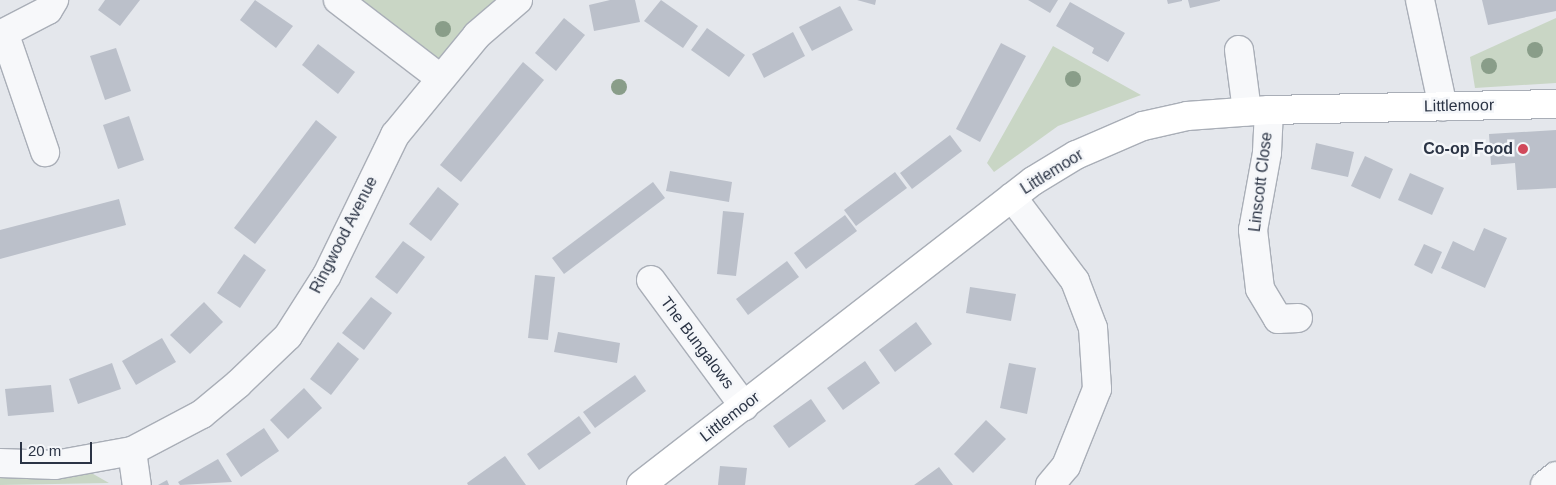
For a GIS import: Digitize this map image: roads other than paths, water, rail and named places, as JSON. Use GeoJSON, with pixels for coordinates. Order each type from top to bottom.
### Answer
{"type":"FeatureCollection","features":[{"type":"Feature","properties":{"kind":"main road","name":"Littlemoor"},"geometry":{"type":"LineString","coordinates":[[641,485],[1012,197],[1076,155],[1143,126],[1187,116],[1258,110],[1556,104]]}},
{"type":"Feature","properties":{"kind":"street"},"geometry":{"type":"LineString","coordinates":[[45,152],[2,35],[48,10],[54,0]]}},
{"type":"Feature","properties":{"kind":"street"},"geometry":{"type":"LineString","coordinates":[[338,0],[440,78]]}},
{"type":"Feature","properties":{"kind":"street","name":"Ringwood Avenue"},"geometry":{"type":"LineString","coordinates":[[0,463],[54,465],[132,451],[202,414],[288,336],[327,275],[395,135],[477,35],[518,0]]}},
{"type":"Feature","properties":{"kind":"street"},"geometry":{"type":"LineString","coordinates":[[1420,0],[1443,107]]}},
{"type":"Feature","properties":{"kind":"street"},"geometry":{"type":"LineString","coordinates":[[1239,50],[1258,110]]}},
{"type":"Feature","properties":{"kind":"street","name":"Linscott Close"},"geometry":{"type":"LineString","coordinates":[[1258,110],[1267,153],[1253,230],[1260,289],[1278,319],[1298,318]]}},
{"type":"Feature","properties":{"kind":"street"},"geometry":{"type":"LineString","coordinates":[[1012,197],[1075,281],[1093,328],[1097,389],[1066,466],[1050,485]]}},
{"type":"Feature","properties":{"kind":"street","name":"The Bungalows"},"geometry":{"type":"LineString","coordinates":[[651,280],[744,406]]}},
{"type":"Feature","properties":{"kind":"street"},"geometry":{"type":"LineString","coordinates":[[132,451],[137,485]]}},
{"type":"Feature","properties":{"kind":"street"},"geometry":{"type":"LineString","coordinates":[[1545,485],[1556,476]]}},
{"type":"Feature","properties":{"kind":"place","name":"Co-op Food"},"geometry":{"type":"Point","coordinates":[1523,149]}}]}
